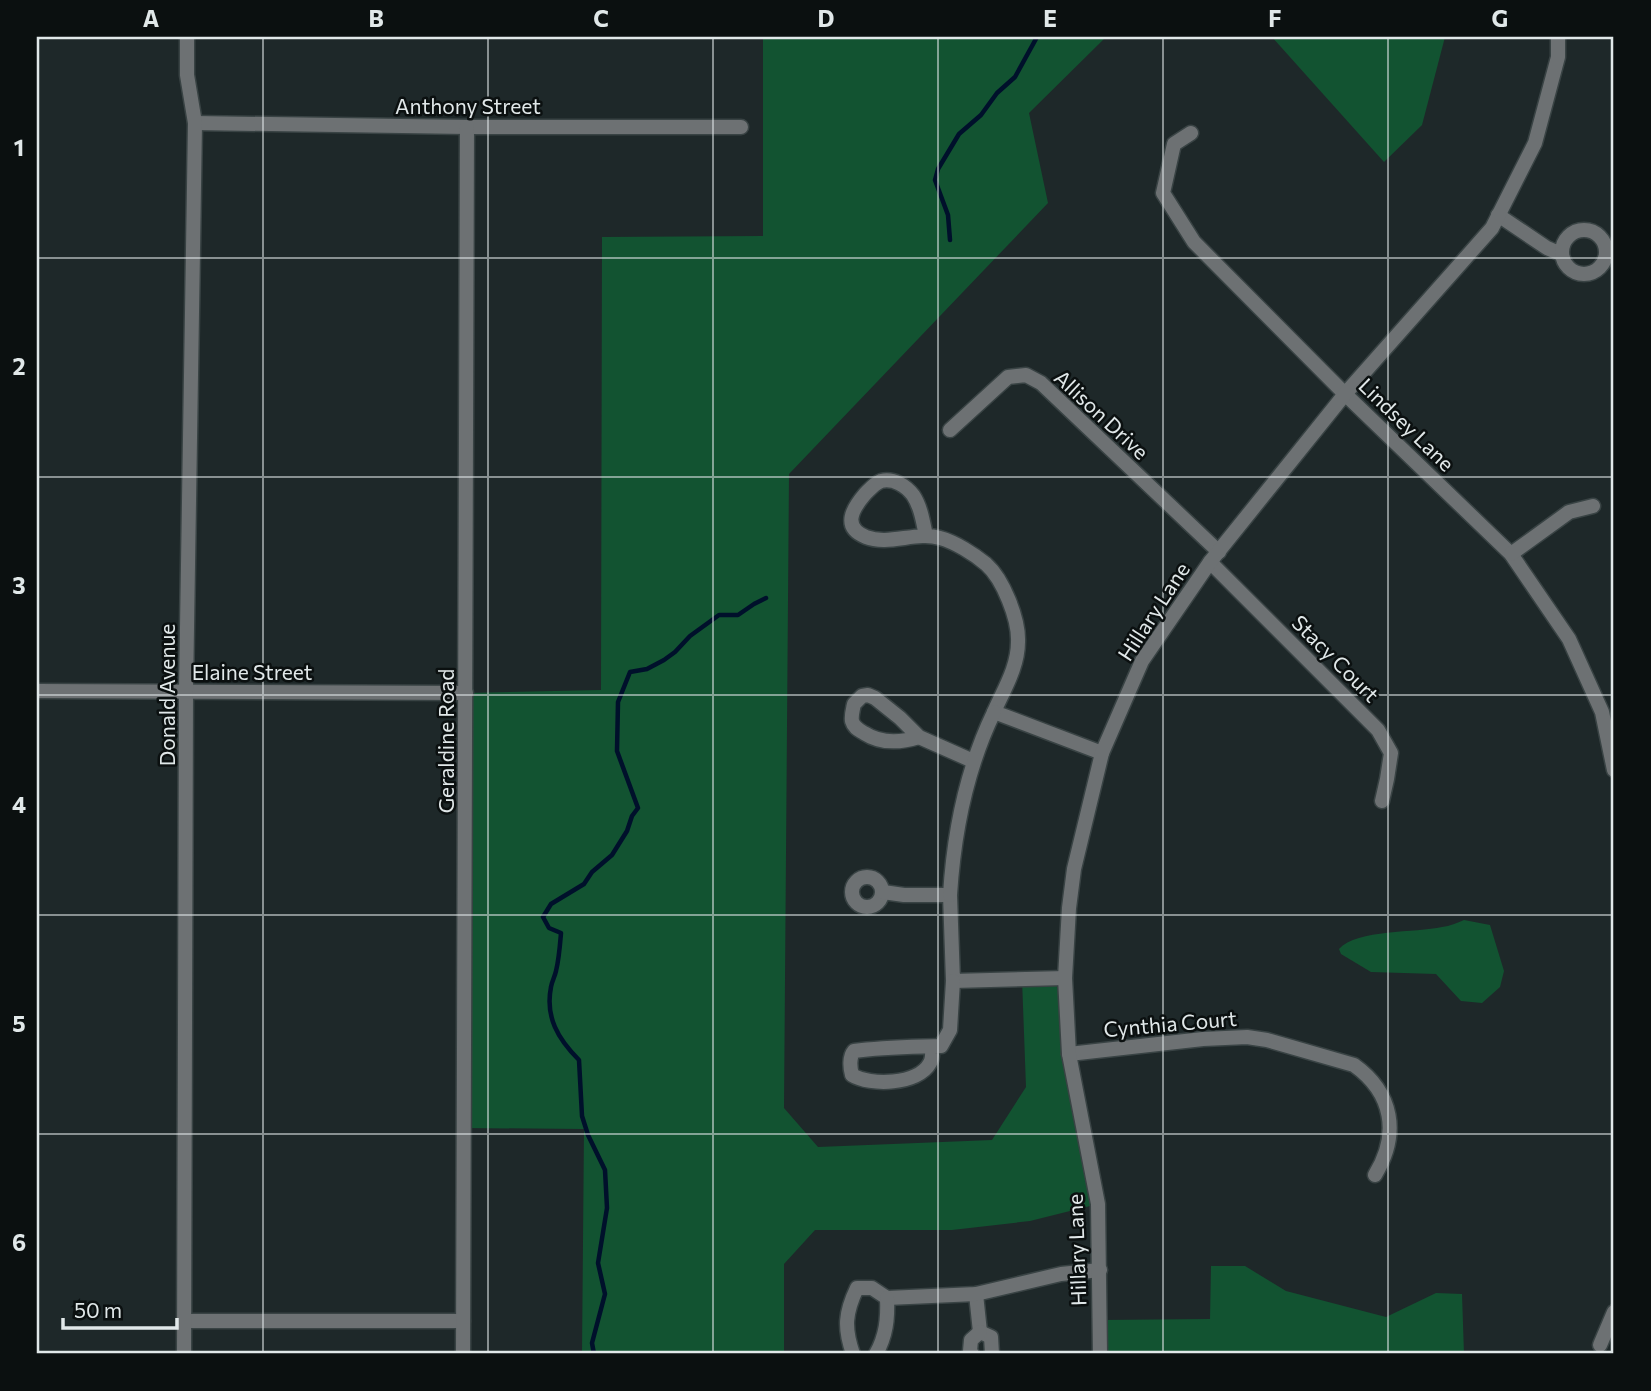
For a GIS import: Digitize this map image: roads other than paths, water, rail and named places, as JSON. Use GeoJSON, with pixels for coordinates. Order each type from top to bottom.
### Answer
{"type":"FeatureCollection","features":[{"type":"Feature","properties":{"kind":"street","name":"Donald Avenue"},"geometry":{"type":"LineString","coordinates":[[184,1354],[186,691],[195,123],[187,75],[187,37]]}},
{"type":"Feature","properties":{"kind":"street","name":"Hillary Lane"},"geometry":{"type":"LineString","coordinates":[[1100,1354],[1098,1204],[1069,1054],[1065,978],[1074,869],[1102,753],[1142,661],[1214,557],[1345,394],[1492,228],[1535,143],[1558,57],[1558,37]]}},
{"type":"Feature","properties":{"kind":"street","name":"Anthony Street"},"geometry":{"type":"LineString","coordinates":[[195,123],[741,127]]}},
{"type":"Feature","properties":{"kind":"street","name":"Geraldine Road"},"geometry":{"type":"LineString","coordinates":[[463,1354],[467,127]]}},
{"type":"Feature","properties":{"kind":"street","name":"Lindsey Lane"},"geometry":{"type":"LineString","coordinates":[[1191,133],[1174,144],[1163,194],[1194,242],[1345,394],[1511,554],[1569,639],[1602,712],[1614,770]]}},
{"type":"Feature","properties":{"kind":"street"},"geometry":{"type":"LineString","coordinates":[[1497,215],[1561,254]]}},
{"type":"Feature","properties":{"kind":"street","name":"Allison Drive"},"geometry":{"type":"LineString","coordinates":[[950,430],[1008,377],[1026,375],[1041,383],[1214,557]]}},
{"type":"Feature","properties":{"kind":"street"},"geometry":{"type":"LineString","coordinates":[[926,536],[918,504],[903,484],[881,481],[853,508],[852,524],[863,536],[889,539],[926,536],[941,538],[987,565],[1007,598],[1018,641],[1014,669],[981,737],[958,817],[950,895],[953,981],[950,1030],[941,1046],[854,1051],[851,1061],[852,1075],[867,1081],[898,1081],[911,1078],[930,1063],[932,1047]]}},
{"type":"Feature","properties":{"kind":"street"},"geometry":{"type":"LineString","coordinates":[[1511,554],[1569,512],[1593,506]]}},
{"type":"Feature","properties":{"kind":"street","name":"Stacy Court"},"geometry":{"type":"LineString","coordinates":[[1214,557],[1378,730],[1391,753],[1382,801]]}},
{"type":"Feature","properties":{"kind":"street","name":"Elaine Street"},"geometry":{"type":"LineString","coordinates":[[37,691],[466,693]]}},
{"type":"Feature","properties":{"kind":"street"},"geometry":{"type":"LineString","coordinates":[[994,712],[1102,753]]}},
{"type":"Feature","properties":{"kind":"street"},"geometry":{"type":"LineString","coordinates":[[919,737],[974,761]]}},
{"type":"Feature","properties":{"kind":"street"},"geometry":{"type":"LineString","coordinates":[[883,892],[950,895]]}},
{"type":"Feature","properties":{"kind":"street"},"geometry":{"type":"LineString","coordinates":[[953,981],[1065,978]]}},
{"type":"Feature","properties":{"kind":"street","name":"Cynthia Court"},"geometry":{"type":"LineString","coordinates":[[1069,1054],[1203,1039],[1247,1037],[1267,1040],[1354,1065],[1376,1084],[1384,1097],[1388,1112],[1388,1144],[1384,1161],[1375,1175]]}},
{"type":"Feature","properties":{"kind":"street"},"geometry":{"type":"LineString","coordinates":[[853,1354],[846,1327],[851,1300],[857,1288],[872,1288],[887,1298],[976,1294],[1061,1274],[1100,1270]]}},
{"type":"Feature","properties":{"kind":"street"},"geometry":{"type":"LineString","coordinates":[[976,1294],[980,1332]]}},
{"type":"Feature","properties":{"kind":"street"},"geometry":{"type":"LineString","coordinates":[[876,1354],[885,1336],[887,1298]]}},
{"type":"Feature","properties":{"kind":"street"},"geometry":{"type":"LineString","coordinates":[[1600,1345],[1614,1312]]}},
{"type":"Feature","properties":{"kind":"street"},"geometry":{"type":"LineString","coordinates":[[185,1321],[463,1321]]}},
{"type":"Feature","properties":{"kind":"street"},"geometry":{"type":"LineString","coordinates":[[972,1354],[971,1340],[980,1332]]}},
{"type":"Feature","properties":{"kind":"street"},"geometry":{"type":"LineString","coordinates":[[980,1332],[991,1338],[992,1354]]}},
{"type":"Feature","properties":{"kind":"waterway"},"geometry":{"type":"LineString","coordinates":[[950,240],[948,215],[935,180],[938,169],[959,134],[981,115],[997,93],[1015,77],[1037,37]]}},
{"type":"Feature","properties":{"kind":"waterway"},"geometry":{"type":"LineString","coordinates":[[594,1354],[592,1343],[605,1294],[598,1263],[607,1208],[605,1170],[582,1116],[579,1060],[559,1036],[552,1018],[551,985],[556,973],[561,933],[549,928],[543,917],[551,904],[584,884],[592,872],[612,855],[638,808],[617,751],[618,702],[630,672],[647,669],[664,660],[690,636],[719,615],[738,615],[766,598]]}}]}
